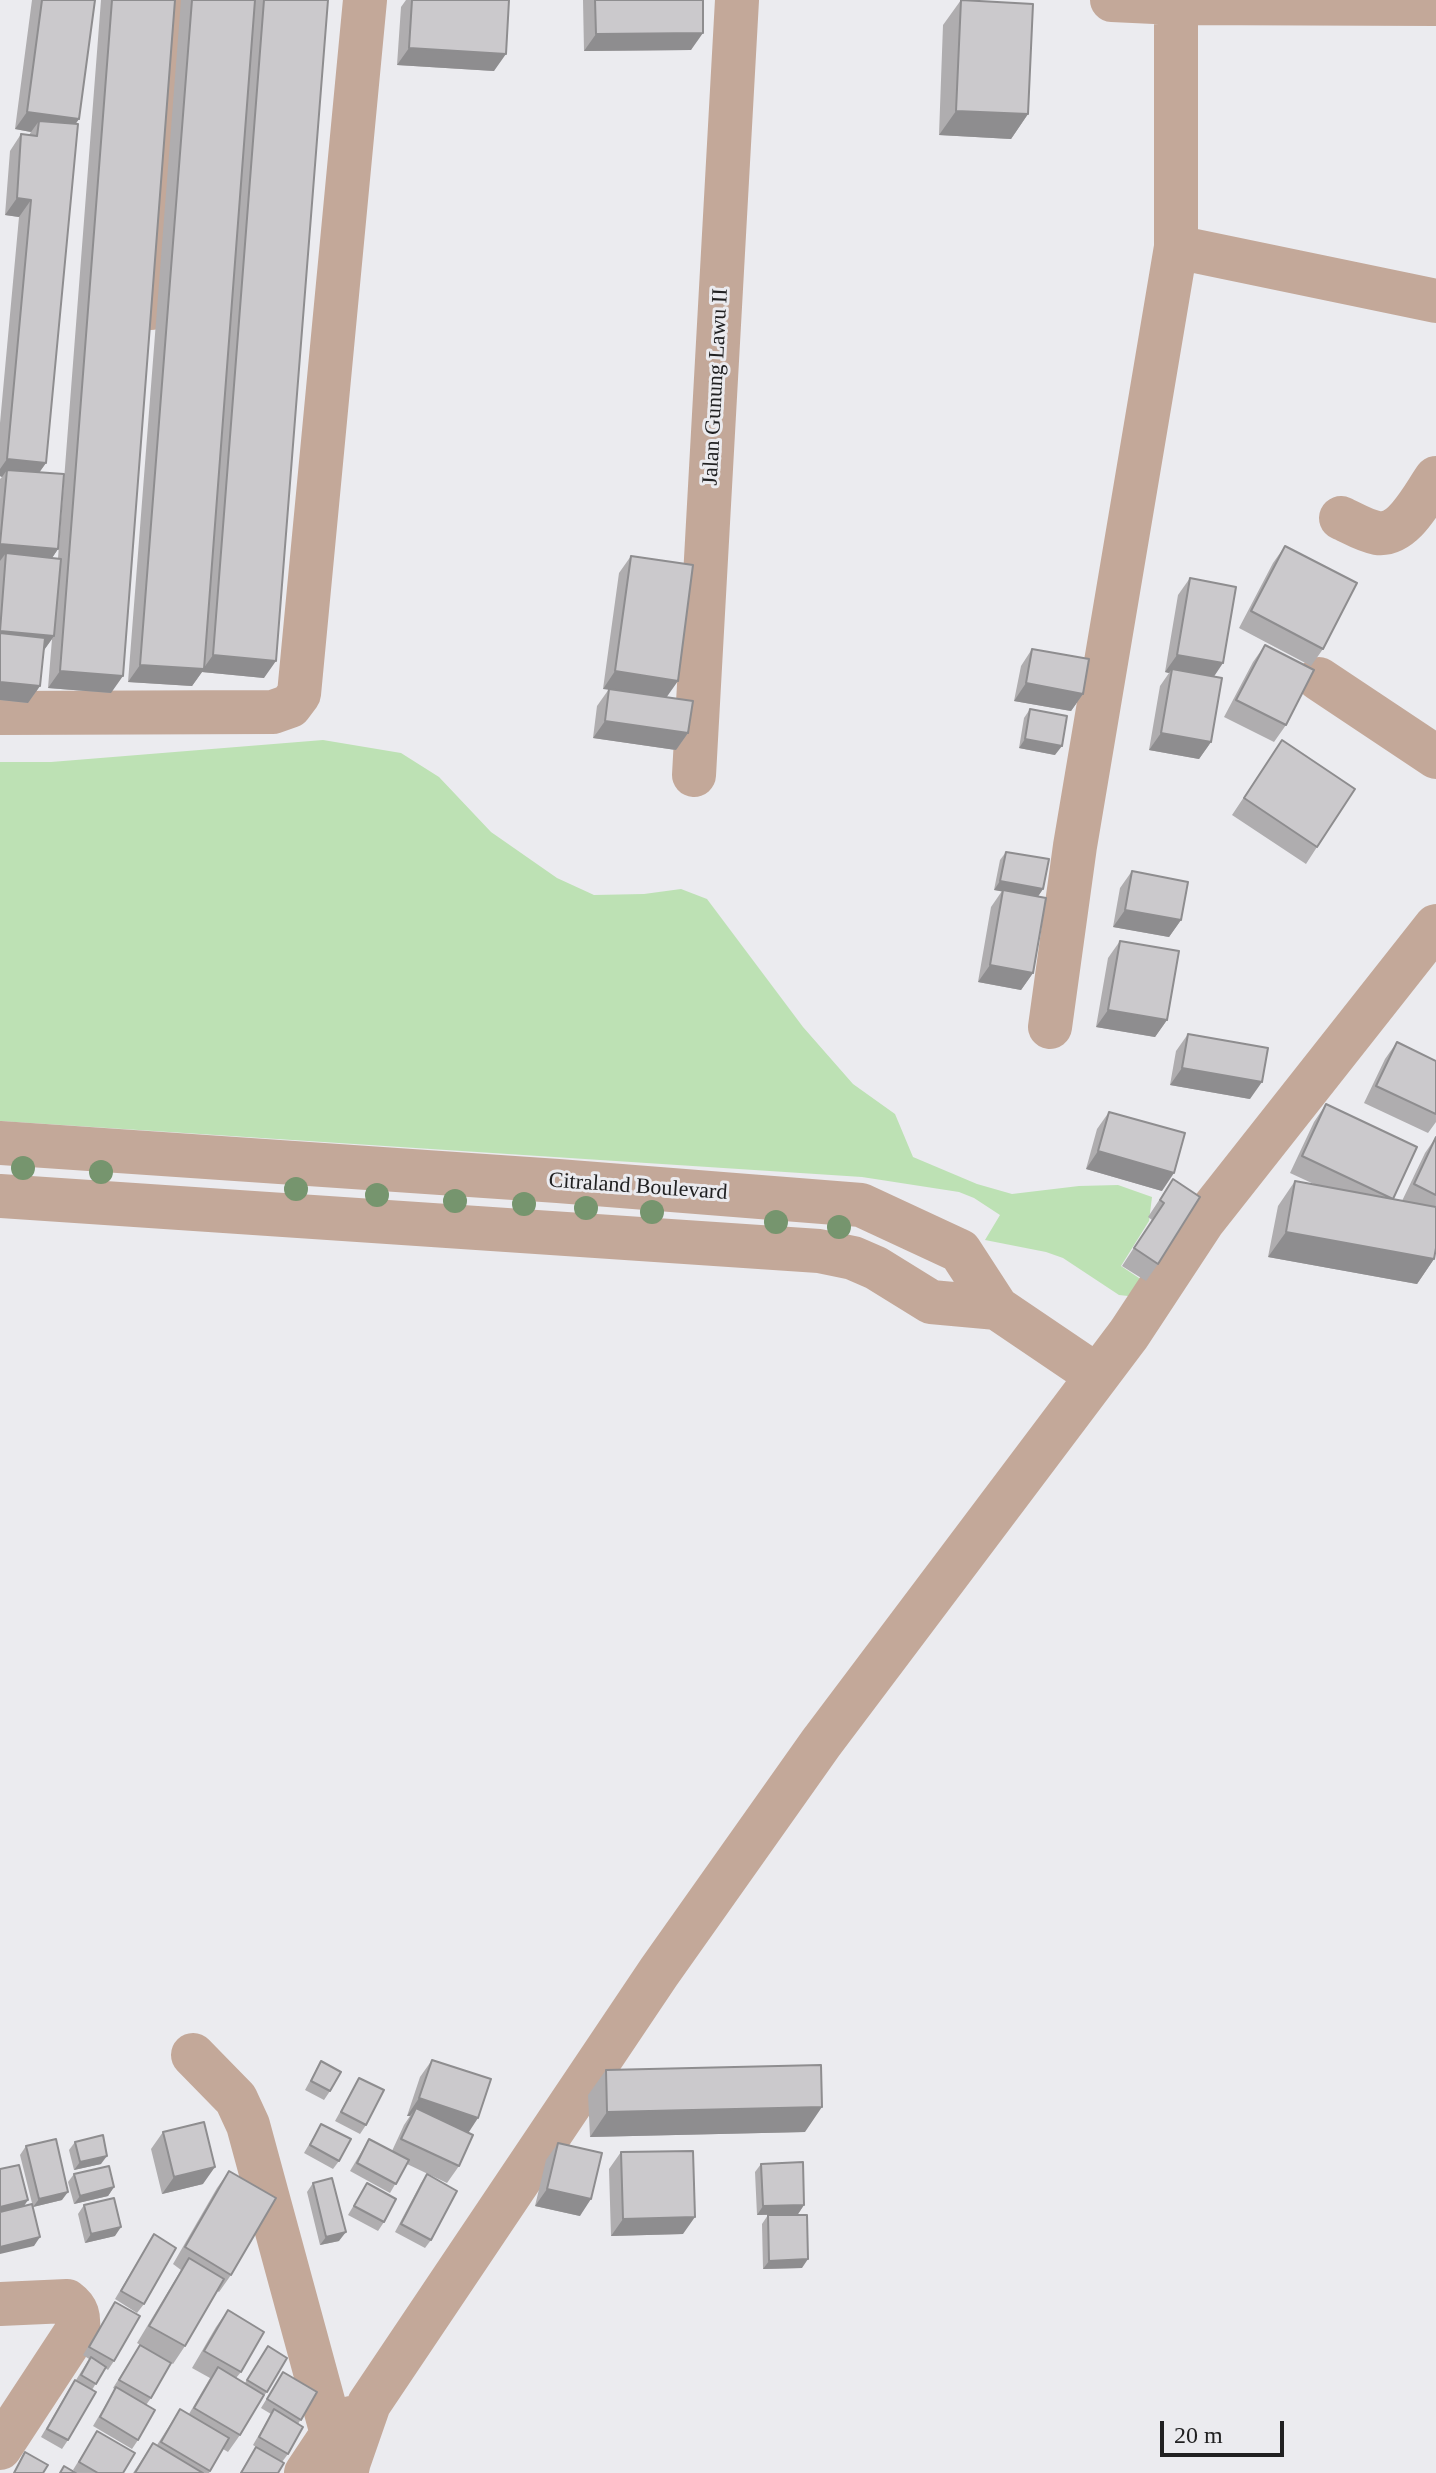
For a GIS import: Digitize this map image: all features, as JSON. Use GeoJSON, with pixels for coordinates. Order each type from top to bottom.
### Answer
{"type":"FeatureCollection","features":[{"type":"Feature","properties":{"kind":"street"},"geometry":{"type":"LineString","coordinates":[[148,349],[177,0]]}},
{"type":"Feature","properties":{"kind":"street"},"geometry":{"type":"LineString","coordinates":[[0,713],[118,697],[273,712],[290,706],[299,694],[365,0]]}},
{"type":"Feature","properties":{"kind":"street","name":"Jalan Gunung Lawu II"},"geometry":{"type":"LineString","coordinates":[[694,775],[737,0]]}},
{"type":"Feature","properties":{"kind":"street"},"geometry":{"type":"LineString","coordinates":[[1112,0],[1436,4]]}},
{"type":"Feature","properties":{"kind":"street"},"geometry":{"type":"LineString","coordinates":[[1050,1027],[1075,846],[1176,247],[1176,2]]}},
{"type":"Feature","properties":{"kind":"street"},"geometry":{"type":"LineString","coordinates":[[1176,247],[1436,301]]}},
{"type":"Feature","properties":{"kind":"street"},"geometry":{"type":"LineString","coordinates":[[1341,518],[1376,533],[1388,533],[1402,525],[1436,478]]}},
{"type":"Feature","properties":{"kind":"street"},"geometry":{"type":"LineString","coordinates":[[1319,679],[1436,757]]}},
{"type":"Feature","properties":{"kind":"street"},"geometry":{"type":"LineString","coordinates":[[333,2462],[668,1959],[821,1743],[1129,1334],[1204,1220],[1436,926]]}},
{"type":"Feature","properties":{"kind":"street","name":"Citraland Boulevard"},"geometry":{"type":"LineString","coordinates":[[0,1143],[861,1205],[960,1251],[997,1308],[1096,1375]]}},
{"type":"Feature","properties":{"kind":"street"},"geometry":{"type":"LineString","coordinates":[[232,1212],[237,1160]]}},
{"type":"Feature","properties":{"kind":"street","name":"Citraland Boulevard"},"geometry":{"type":"LineString","coordinates":[[0,1196],[819,1251],[853,1258],[876,1268],[931,1302],[997,1308]]}},
{"type":"Feature","properties":{"kind":"street"},"geometry":{"type":"LineString","coordinates":[[193,2055],[236,2099],[248,2125],[333,2462]]}},
{"type":"Feature","properties":{"kind":"street"},"geometry":{"type":"LineString","coordinates":[[0,2304],[67,2301],[74,2306],[79,2317],[78,2329],[0,2448]]}},
{"type":"Feature","properties":{"kind":"green space"},"geometry":{"type":"Polygon","coordinates":[[[323,740],[401,753],[439,777],[491,832],[557,878],[594,895],[644,894],[681,889],[707,899],[803,1027],[853,1084],[895,1114],[913,1157],[977,1184],[1012,1194],[1118,1185],[1152,1197],[1149,1221],[1121,1266],[1142,1280],[1128,1296],[1119,1295],[1063,1258],[985,1240],[1000,1215],[974,1198],[959,1192],[862,1177],[0,1121],[0,762],[51,762],[323,740]]]}},
{"type":"Feature","properties":{"kind":"building"},"geometry":{"type":"Polygon","coordinates":[[[42,0],[95,0],[79,119],[27,112],[42,0]]]}},
{"type":"Feature","properties":{"kind":"building"},"geometry":{"type":"Polygon","coordinates":[[[112,0],[175,0],[123,676],[60,671],[112,0]]]}},
{"type":"Feature","properties":{"kind":"building"},"geometry":{"type":"Polygon","coordinates":[[[192,0],[255,0],[204,669],[140,665],[192,0]]]}},
{"type":"Feature","properties":{"kind":"building"},"geometry":{"type":"Polygon","coordinates":[[[264,0],[328,0],[276,661],[213,655],[264,0]]]}},
{"type":"Feature","properties":{"kind":"building"},"geometry":{"type":"Polygon","coordinates":[[[412,0],[509,0],[506,54],[409,48],[412,0]]]}},
{"type":"Feature","properties":{"kind":"building"},"geometry":{"type":"Polygon","coordinates":[[[595,0],[703,0],[703,33],[596,34],[595,0]]]}},
{"type":"Feature","properties":{"kind":"building"},"geometry":{"type":"Polygon","coordinates":[[[961,0],[1033,4],[1028,114],[956,111],[961,0]]]}},
{"type":"Feature","properties":{"kind":"building"},"geometry":{"type":"Polygon","coordinates":[[[39,121],[78,124],[46,463],[7,459],[31,200],[17,198],[21,134],[37,136],[39,121]]]}},
{"type":"Feature","properties":{"kind":"building"},"geometry":{"type":"Polygon","coordinates":[[[7,470],[64,474],[58,549],[0,544],[7,470]]]}},
{"type":"Feature","properties":{"kind":"building"},"geometry":{"type":"Polygon","coordinates":[[[1285,546],[1357,583],[1323,649],[1251,611],[1285,546]]]}},
{"type":"Feature","properties":{"kind":"building"},"geometry":{"type":"Polygon","coordinates":[[[6,553],[61,559],[54,636],[0,631],[6,553]]]}},
{"type":"Feature","properties":{"kind":"building"},"geometry":{"type":"Polygon","coordinates":[[[631,556],[693,565],[678,681],[615,671],[631,556]]]}},
{"type":"Feature","properties":{"kind":"building"},"geometry":{"type":"Polygon","coordinates":[[[1190,578],[1236,587],[1223,663],[1177,655],[1190,578]]]}},
{"type":"Feature","properties":{"kind":"building"},"geometry":{"type":"Polygon","coordinates":[[[0,633],[45,638],[40,686],[0,682],[0,633]]]}},
{"type":"Feature","properties":{"kind":"building"},"geometry":{"type":"Polygon","coordinates":[[[1265,645],[1314,670],[1286,725],[1236,700],[1265,645]]]}},
{"type":"Feature","properties":{"kind":"building"},"geometry":{"type":"Polygon","coordinates":[[[1032,649],[1089,659],[1083,694],[1026,683],[1032,649]]]}},
{"type":"Feature","properties":{"kind":"building"},"geometry":{"type":"Polygon","coordinates":[[[1172,669],[1222,678],[1211,742],[1161,733],[1172,669]]]}},
{"type":"Feature","properties":{"kind":"building"},"geometry":{"type":"Polygon","coordinates":[[[609,689],[693,701],[688,733],[605,721],[609,689]]]}},
{"type":"Feature","properties":{"kind":"building"},"geometry":{"type":"Polygon","coordinates":[[[1030,709],[1067,716],[1062,746],[1025,739],[1030,709]]]}},
{"type":"Feature","properties":{"kind":"building"},"geometry":{"type":"Polygon","coordinates":[[[1282,740],[1355,789],[1317,847],[1244,798],[1282,740]]]}},
{"type":"Feature","properties":{"kind":"building"},"geometry":{"type":"Polygon","coordinates":[[[1006,852],[1049,859],[1043,889],[1000,881],[1006,852]]]}},
{"type":"Feature","properties":{"kind":"building"},"geometry":{"type":"Polygon","coordinates":[[[1132,871],[1188,882],[1181,920],[1125,910],[1132,871]]]}},
{"type":"Feature","properties":{"kind":"building"},"geometry":{"type":"Polygon","coordinates":[[[1003,890],[1046,898],[1033,973],[990,965],[1003,890]]]}},
{"type":"Feature","properties":{"kind":"building"},"geometry":{"type":"Polygon","coordinates":[[[1120,941],[1179,951],[1167,1020],[1108,1010],[1120,941]]]}},
{"type":"Feature","properties":{"kind":"building"},"geometry":{"type":"Polygon","coordinates":[[[1188,1034],[1268,1048],[1262,1082],[1182,1068],[1188,1034]]]}},
{"type":"Feature","properties":{"kind":"building"},"geometry":{"type":"Polygon","coordinates":[[[1397,1042],[1436,1061],[1436,1114],[1376,1086],[1397,1042]]]}},
{"type":"Feature","properties":{"kind":"building"},"geometry":{"type":"Polygon","coordinates":[[[1326,1104],[1417,1147],[1393,1199],[1302,1156],[1326,1104]]]}},
{"type":"Feature","properties":{"kind":"building"},"geometry":{"type":"Polygon","coordinates":[[[1109,1112],[1185,1133],[1174,1173],[1098,1151],[1109,1112]]]}},
{"type":"Feature","properties":{"kind":"building"},"geometry":{"type":"Polygon","coordinates":[[[1436,1137],[1436,1195],[1414,1184],[1436,1137]]]}},
{"type":"Feature","properties":{"kind":"building"},"geometry":{"type":"Polygon","coordinates":[[[1173,1179],[1200,1197],[1158,1264],[1134,1248],[1164,1203],[1160,1200],[1173,1179]]]}},
{"type":"Feature","properties":{"kind":"building"},"geometry":{"type":"Polygon","coordinates":[[[1295,1181],[1436,1207],[1434,1259],[1286,1232],[1295,1181]]]}},
{"type":"Feature","properties":{"kind":"building"},"geometry":{"type":"Polygon","coordinates":[[[432,2060],[491,2079],[478,2118],[419,2098],[432,2060]]]}},
{"type":"Feature","properties":{"kind":"building"},"geometry":{"type":"Polygon","coordinates":[[[321,2061],[341,2072],[330,2091],[311,2081],[321,2061]]]}},
{"type":"Feature","properties":{"kind":"building"},"geometry":{"type":"Polygon","coordinates":[[[821,2065],[822,2107],[607,2112],[606,2070],[821,2065]]]}},
{"type":"Feature","properties":{"kind":"building"},"geometry":{"type":"Polygon","coordinates":[[[359,2078],[384,2090],[366,2125],[341,2112],[359,2078]]]}},
{"type":"Feature","properties":{"kind":"building"},"geometry":{"type":"Polygon","coordinates":[[[416,2108],[473,2135],[459,2166],[401,2139],[416,2108]]]}},
{"type":"Feature","properties":{"kind":"building"},"geometry":{"type":"Polygon","coordinates":[[[204,2122],[215,2167],[174,2177],[163,2132],[204,2122]]]}},
{"type":"Feature","properties":{"kind":"building"},"geometry":{"type":"Polygon","coordinates":[[[321,2124],[351,2139],[339,2161],[310,2145],[321,2124]]]}},
{"type":"Feature","properties":{"kind":"building"},"geometry":{"type":"Polygon","coordinates":[[[103,2135],[107,2156],[80,2162],[75,2142],[103,2135]]]}},
{"type":"Feature","properties":{"kind":"building"},"geometry":{"type":"Polygon","coordinates":[[[56,2139],[68,2192],[39,2199],[26,2146],[56,2139]]]}},
{"type":"Feature","properties":{"kind":"building"},"geometry":{"type":"Polygon","coordinates":[[[369,2139],[409,2160],[396,2184],[357,2163],[369,2139]]]}},
{"type":"Feature","properties":{"kind":"building"},"geometry":{"type":"Polygon","coordinates":[[[558,2143],[602,2153],[591,2199],[547,2189],[558,2143]]]}},
{"type":"Feature","properties":{"kind":"building"},"geometry":{"type":"Polygon","coordinates":[[[693,2151],[695,2217],[623,2219],[621,2152],[693,2151]]]}},
{"type":"Feature","properties":{"kind":"building"},"geometry":{"type":"Polygon","coordinates":[[[803,2162],[804,2205],[763,2206],[761,2164],[803,2162]]]}},
{"type":"Feature","properties":{"kind":"building"},"geometry":{"type":"Polygon","coordinates":[[[19,2165],[28,2200],[0,2207],[0,2169],[19,2165]]]}},
{"type":"Feature","properties":{"kind":"building"},"geometry":{"type":"Polygon","coordinates":[[[109,2166],[114,2187],[80,2196],[74,2174],[109,2166]]]}},
{"type":"Feature","properties":{"kind":"building"},"geometry":{"type":"Polygon","coordinates":[[[229,2171],[276,2198],[231,2275],[185,2247],[229,2171]]]}},
{"type":"Feature","properties":{"kind":"building"},"geometry":{"type":"Polygon","coordinates":[[[427,2174],[457,2191],[431,2240],[401,2224],[427,2174]]]}},
{"type":"Feature","properties":{"kind":"building"},"geometry":{"type":"Polygon","coordinates":[[[332,2178],[346,2232],[326,2237],[313,2183],[332,2178]]]}},
{"type":"Feature","properties":{"kind":"building"},"geometry":{"type":"Polygon","coordinates":[[[367,2183],[396,2199],[384,2222],[354,2206],[367,2183]]]}},
{"type":"Feature","properties":{"kind":"building"},"geometry":{"type":"Polygon","coordinates":[[[114,2198],[121,2227],[91,2234],[84,2205],[114,2198]]]}},
{"type":"Feature","properties":{"kind":"building"},"geometry":{"type":"Polygon","coordinates":[[[32,2204],[40,2237],[0,2247],[0,2212],[32,2204]]]}},
{"type":"Feature","properties":{"kind":"building"},"geometry":{"type":"Polygon","coordinates":[[[768,2215],[807,2215],[808,2259],[769,2261],[768,2215]]]}},
{"type":"Feature","properties":{"kind":"building"},"geometry":{"type":"Polygon","coordinates":[[[154,2234],[176,2248],[144,2304],[121,2291],[154,2234]]]}},
{"type":"Feature","properties":{"kind":"building"},"geometry":{"type":"Polygon","coordinates":[[[189,2258],[224,2279],[185,2346],[149,2326],[189,2258]]]}},
{"type":"Feature","properties":{"kind":"building"},"geometry":{"type":"Polygon","coordinates":[[[115,2302],[140,2316],[114,2361],[89,2347],[115,2302]]]}},
{"type":"Feature","properties":{"kind":"building"},"geometry":{"type":"Polygon","coordinates":[[[228,2310],[264,2332],[241,2372],[204,2351],[228,2310]]]}},
{"type":"Feature","properties":{"kind":"building"},"geometry":{"type":"Polygon","coordinates":[[[140,2345],[171,2363],[151,2398],[119,2380],[140,2345]]]}},
{"type":"Feature","properties":{"kind":"building"},"geometry":{"type":"Polygon","coordinates":[[[268,2346],[287,2358],[267,2392],[247,2380],[268,2346]]]}},
{"type":"Feature","properties":{"kind":"building"},"geometry":{"type":"Polygon","coordinates":[[[91,2357],[106,2367],[96,2384],[81,2375],[91,2357]]]}},
{"type":"Feature","properties":{"kind":"building"},"geometry":{"type":"Polygon","coordinates":[[[218,2367],[264,2395],[240,2435],[194,2408],[218,2367]]]}},
{"type":"Feature","properties":{"kind":"building"},"geometry":{"type":"Polygon","coordinates":[[[283,2372],[317,2392],[301,2420],[267,2399],[283,2372]]]}},
{"type":"Feature","properties":{"kind":"building"},"geometry":{"type":"Polygon","coordinates":[[[75,2380],[96,2392],[68,2440],[47,2429],[75,2380]]]}},
{"type":"Feature","properties":{"kind":"building"},"geometry":{"type":"Polygon","coordinates":[[[116,2387],[155,2410],[138,2440],[100,2417],[116,2387]]]}},
{"type":"Feature","properties":{"kind":"building"},"geometry":{"type":"Polygon","coordinates":[[[180,2409],[229,2438],[210,2471],[161,2442],[180,2409]]]}},
{"type":"Feature","properties":{"kind":"building"},"geometry":{"type":"Polygon","coordinates":[[[274,2409],[303,2427],[288,2454],[259,2437],[274,2409]]]}},
{"type":"Feature","properties":{"kind":"building"},"geometry":{"type":"Polygon","coordinates":[[[97,2431],[135,2453],[123,2473],[98,2473],[79,2462],[97,2431]]]}},
{"type":"Feature","properties":{"kind":"building"},"geometry":{"type":"Polygon","coordinates":[[[153,2443],[203,2473],[135,2473],[153,2443]]]}},
{"type":"Feature","properties":{"kind":"building"},"geometry":{"type":"Polygon","coordinates":[[[256,2447],[284,2463],[278,2473],[241,2473],[256,2447]]]}},
{"type":"Feature","properties":{"kind":"building"},"geometry":{"type":"Polygon","coordinates":[[[25,2452],[48,2465],[43,2473],[14,2473],[25,2452]]]}},
{"type":"Feature","properties":{"kind":"building"},"geometry":{"type":"Polygon","coordinates":[[[64,2466],[76,2473],[60,2473],[64,2466]]]}}]}
